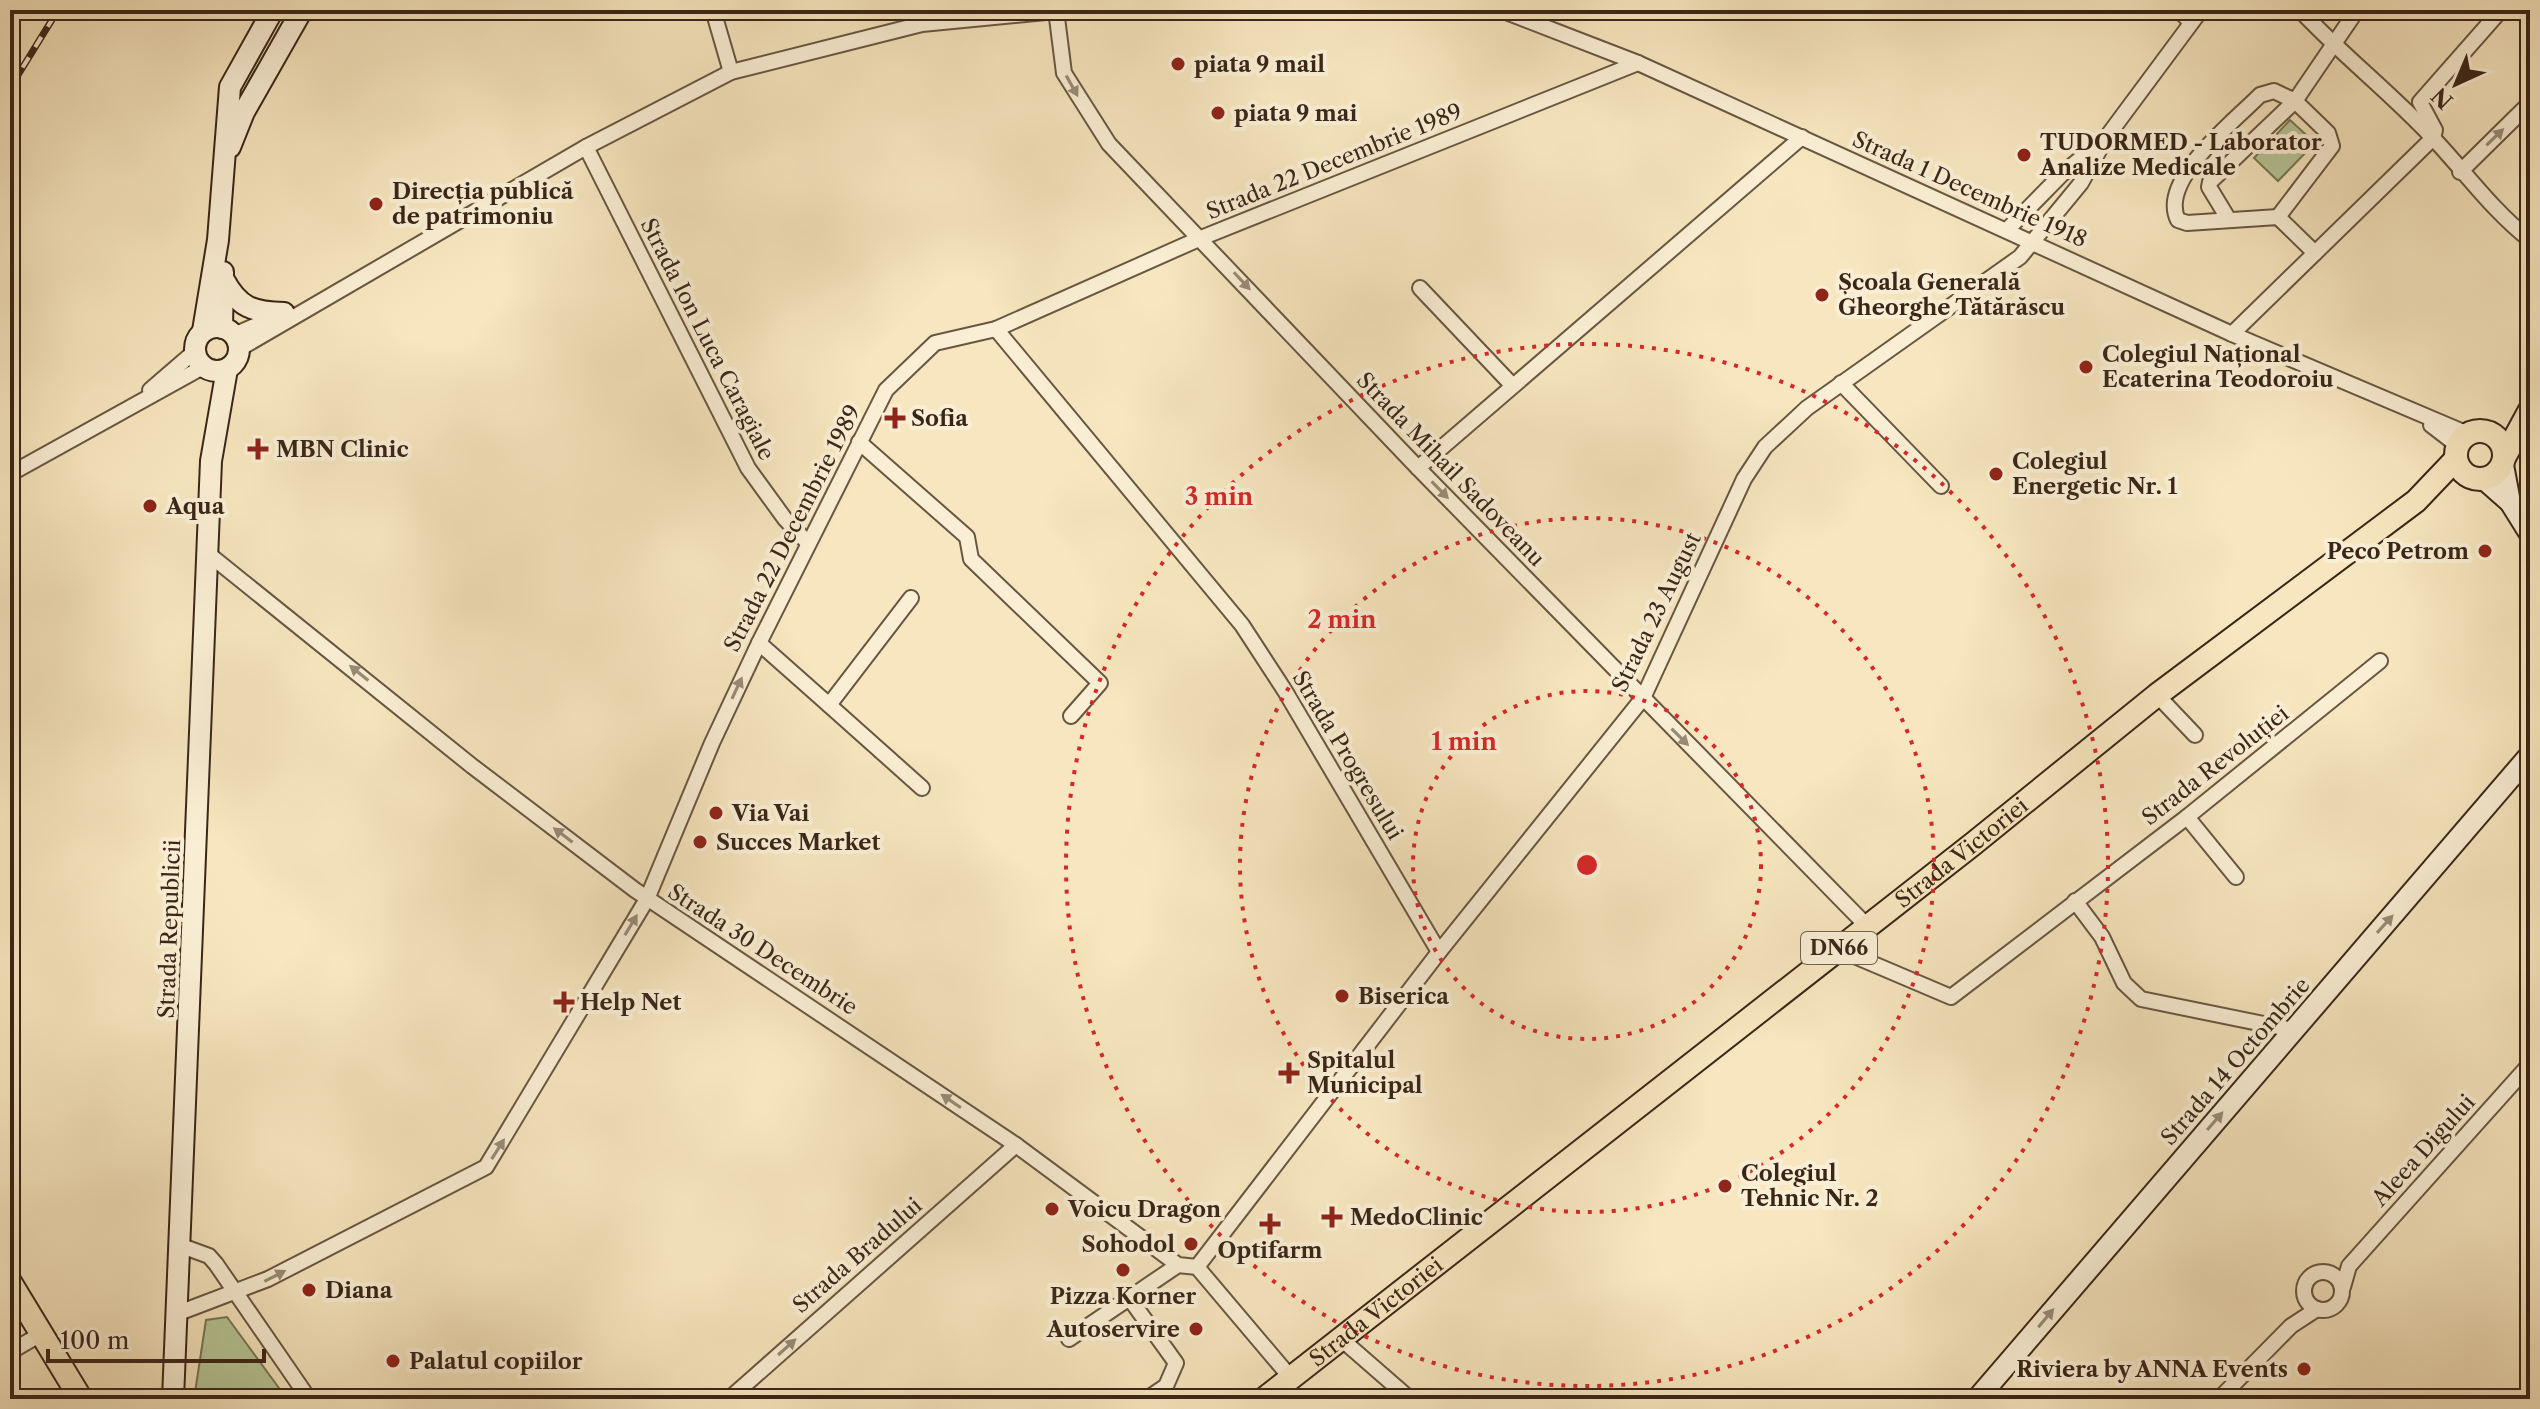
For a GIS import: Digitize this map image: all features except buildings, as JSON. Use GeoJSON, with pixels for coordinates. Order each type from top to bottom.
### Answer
{"type":"FeatureCollection","features":[{"type":"Feature","properties":{"kind":"main road","name":"Strada Republicii"},"geometry":{"type":"LineString","coordinates":[[225,336],[218,240],[226,158],[226,105],[230,87],[273,10]]}},
{"type":"Feature","properties":{"kind":"main road","name":"Strada Republicii"},"geometry":{"type":"LineString","coordinates":[[226,158],[244,112],[302,10]]}},
{"type":"Feature","properties":{"kind":"main road"},"geometry":{"type":"LineString","coordinates":[[243,61],[265,74]]}},
{"type":"Feature","properties":{"kind":"main road","name":"Strada Republicii"},"geometry":{"type":"LineString","coordinates":[[208,364],[225,336],[224,279],[218,240]]}},
{"type":"Feature","properties":{"kind":"main road"},"geometry":{"type":"LineString","coordinates":[[224,279],[244,308],[284,313]]}},
{"type":"Feature","properties":{"kind":"main road","name":"Strada Republicii"},"geometry":{"type":"LineString","coordinates":[[173,1399],[211,461],[208,364],[198,337],[225,336]]}},
{"type":"Feature","properties":{"kind":"main road","name":"Strada Victoriei"},"geometry":{"type":"LineString","coordinates":[[1264,1399],[2157,695],[2434,485],[2466,448],[2528,413]]}},
{"type":"Feature","properties":{"kind":"main road","name":"Strada Victoriei"},"geometry":{"type":"LineString","coordinates":[[2504,461],[2528,413]]}},
{"type":"Feature","properties":{"kind":"main road"},"geometry":{"type":"LineString","coordinates":[[2510,502],[2500,441],[2466,448],[2485,480],[2510,502],[2530,534]]}},
{"type":"Feature","properties":{"kind":"main road"},"geometry":{"type":"LineString","coordinates":[[2485,480],[2504,461]]}},
{"type":"Feature","properties":{"kind":"main road","name":"Strada 14 Octombrie"},"geometry":{"type":"LineString","coordinates":[[1977,1399],[2530,755]]}},
{"type":"Feature","properties":{"kind":"main road"},"geometry":{"type":"LineString","coordinates":[[10,1282],[81,1399]]}},
{"type":"Feature","properties":{"kind":"street"},"geometry":{"type":"LineString","coordinates":[[713,10],[731,72]]}},
{"type":"Feature","properties":{"kind":"street"},"geometry":{"type":"LineString","coordinates":[[225,336],[306,312],[586,147],[731,72],[948,15],[1056,10]]}},
{"type":"Feature","properties":{"kind":"street","name":"Strada Mihail Sadoveanu"},"geometry":{"type":"LineString","coordinates":[[1056,10],[1064,73],[1097,129],[1418,468],[1867,926]]}},
{"type":"Feature","properties":{"kind":"street","name":"Strada 1 Decembrie 1918"},"geometry":{"type":"LineString","coordinates":[[1501,10],[1638,63],[2008,229],[2232,334],[2418,415],[2466,448]]}},
{"type":"Feature","properties":{"kind":"street"},"geometry":{"type":"LineString","coordinates":[[2178,10],[2196,16]]}},
{"type":"Feature","properties":{"kind":"street"},"geometry":{"type":"LineString","coordinates":[[2300,10],[2334,47],[2433,138],[2505,220],[2530,240]]}},
{"type":"Feature","properties":{"kind":"street"},"geometry":{"type":"LineString","coordinates":[[2229,220],[2209,187],[2210,182],[2295,101],[2357,10]]}},
{"type":"Feature","properties":{"kind":"street"},"geometry":{"type":"LineString","coordinates":[[2232,334],[2433,138],[2435,130],[2420,102],[2501,10]]}},
{"type":"Feature","properties":{"kind":"street","name":"Strada 23 August"},"geometry":{"type":"LineString","coordinates":[[1197,1267],[1439,952],[1643,698],[1755,460],[1807,408],[2009,266],[2034,242],[2081,183],[2106,138],[2196,16]]}},
{"type":"Feature","properties":{"kind":"street","name":"Strada 22 Decembrie 1989"},"geometry":{"type":"LineString","coordinates":[[176,1314],[237,1294],[486,1167],[647,899],[712,743],[807,542],[886,390],[935,343],[996,329],[1201,238],[1638,63]]}},
{"type":"Feature","properties":{"kind":"street"},"geometry":{"type":"LineString","coordinates":[[2278,217],[2332,146],[2328,133],[2295,101],[2274,91],[2260,95],[2178,182],[2174,205],[2178,220],[2278,217],[2315,253]]}},
{"type":"Feature","properties":{"kind":"street"},"geometry":{"type":"LineString","coordinates":[[2460,172],[2530,103]]}},
{"type":"Feature","properties":{"kind":"street"},"geometry":{"type":"LineString","coordinates":[[1418,468],[1802,137]]}},
{"type":"Feature","properties":{"kind":"street","name":"Strada 23 August"},"geometry":{"type":"LineString","coordinates":[[2008,229],[2062,174],[2106,138]]}},
{"type":"Feature","properties":{"kind":"street","name":"Strada Ion Luca Caragiale"},"geometry":{"type":"LineString","coordinates":[[586,147],[748,468],[785,519],[807,542]]}},
{"type":"Feature","properties":{"kind":"street"},"geometry":{"type":"LineString","coordinates":[[1420,288],[1512,385]]}},
{"type":"Feature","properties":{"kind":"street"},"geometry":{"type":"LineString","coordinates":[[225,336],[284,313],[306,312]]}},
{"type":"Feature","properties":{"kind":"street","name":"Strada Progresului"},"geometry":{"type":"LineString","coordinates":[[996,329],[1242,625],[1285,691],[1439,952]]}},
{"type":"Feature","properties":{"kind":"street"},"geometry":{"type":"LineString","coordinates":[[10,474],[208,364]]}},
{"type":"Feature","properties":{"kind":"street"},"geometry":{"type":"LineString","coordinates":[[1841,383],[1941,486]]}},
{"type":"Feature","properties":{"kind":"street"},"geometry":{"type":"LineString","coordinates":[[859,442],[967,537],[971,559],[1100,683],[1071,716]]}},
{"type":"Feature","properties":{"kind":"street","name":"Strada 30 Decembrie"},"geometry":{"type":"LineString","coordinates":[[206,552],[472,766],[647,899],[1016,1145],[1178,1265]]}},
{"type":"Feature","properties":{"kind":"street"},"geometry":{"type":"LineString","coordinates":[[829,705],[911,598]]}},
{"type":"Feature","properties":{"kind":"street"},"geometry":{"type":"LineString","coordinates":[[759,643],[922,788]]}},
{"type":"Feature","properties":{"kind":"street","name":"Strada Revoluției"},"geometry":{"type":"LineString","coordinates":[[1838,949],[1951,997],[2187,817],[2380,661]]}},
{"type":"Feature","properties":{"kind":"street"},"geometry":{"type":"LineString","coordinates":[[2157,695],[2195,735]]}},
{"type":"Feature","properties":{"kind":"street"},"geometry":{"type":"LineString","coordinates":[[2187,817],[2236,877]]}},
{"type":"Feature","properties":{"kind":"street"},"geometry":{"type":"LineString","coordinates":[[2075,901],[2102,937],[2124,983],[2141,999],[2293,1030]]}},
{"type":"Feature","properties":{"kind":"street","name":"Aleea Digului"},"geometry":{"type":"LineString","coordinates":[[2343,1287],[2349,1266],[2530,1064]]}},
{"type":"Feature","properties":{"kind":"street","name":"Strada Bradului"},"geometry":{"type":"LineString","coordinates":[[729,1399],[1016,1145]]}},
{"type":"Feature","properties":{"kind":"street"},"geometry":{"type":"LineString","coordinates":[[179,1245],[209,1256],[309,1399]]}},
{"type":"Feature","properties":{"kind":"street"},"geometry":{"type":"LineString","coordinates":[[1069,1339],[1178,1265],[1197,1267],[1291,1378]]}},
{"type":"Feature","properties":{"kind":"street"},"geometry":{"type":"LineString","coordinates":[[2291,1326],[2305,1284],[2320,1271],[2349,1266]]}},
{"type":"Feature","properties":{"kind":"street"},"geometry":{"type":"LineString","coordinates":[[2219,1399],[2291,1326],[2317,1309],[2336,1306],[2343,1287],[2338,1278],[2320,1271]]}},
{"type":"Feature","properties":{"kind":"street"},"geometry":{"type":"LineString","coordinates":[[2304,1294],[2317,1309]]}},
{"type":"Feature","properties":{"kind":"street"},"geometry":{"type":"LineString","coordinates":[[1130,1299],[1176,1363],[1166,1386],[1147,1399]]}},
{"type":"Feature","properties":{"kind":"street"},"geometry":{"type":"LineString","coordinates":[[10,1352],[41,1334]]}},
{"type":"Feature","properties":{"kind":"street"},"geometry":{"type":"LineString","coordinates":[[1340,1338],[1410,1399]]}},
{"type":"Feature","properties":{"kind":"green space"},"geometry":{"type":"Polygon","coordinates":[[[2290,120],[2315,143],[2278,181],[2254,158],[2290,120]]]}},
{"type":"Feature","properties":{"kind":"green space"},"geometry":{"type":"Polygon","coordinates":[[[227,1317],[287,1399],[194,1399],[206,1320],[227,1317]]]}},
{"type":"Feature","properties":{"kind":"railway"},"geometry":{"type":"LineString","coordinates":[[10,88],[58,10]]}},
{"type":"Feature","properties":{"kind":"place","name":"piata 9 mail"},"geometry":{"type":"Point","coordinates":[1178,64]}},
{"type":"Feature","properties":{"kind":"place","name":"piata 9 mai"},"geometry":{"type":"Point","coordinates":[1218,113]}},
{"type":"Feature","properties":{"kind":"place","name":"TUDORMED - Laborator Analize Medicale"},"geometry":{"type":"Point","coordinates":[2024,155]}},
{"type":"Feature","properties":{"kind":"place","name":"Direcția publică de patrimoniu"},"geometry":{"type":"Point","coordinates":[376,204]}},
{"type":"Feature","properties":{"kind":"place","name":"Școala Generală Gheorghe Tătărăscu"},"geometry":{"type":"Point","coordinates":[1822,295]}},
{"type":"Feature","properties":{"kind":"place","name":"Colegiul Național Ecaterina Teodoroiu"},"geometry":{"type":"Point","coordinates":[2086,367]}},
{"type":"Feature","properties":{"kind":"place","name":"Sofia"},"geometry":{"type":"Point","coordinates":[895,418]}},
{"type":"Feature","properties":{"kind":"place","name":"MBN Clinic"},"geometry":{"type":"Point","coordinates":[258,449]}},
{"type":"Feature","properties":{"kind":"place","name":"Colegiul Energetic Nr. 1"},"geometry":{"type":"Point","coordinates":[1996,474]}},
{"type":"Feature","properties":{"kind":"place","name":"Aqua"},"geometry":{"type":"Point","coordinates":[150,506]}},
{"type":"Feature","properties":{"kind":"place","name":"Peco Petrom"},"geometry":{"type":"Point","coordinates":[2485,551]}},
{"type":"Feature","properties":{"kind":"place","name":"Via Vai"},"geometry":{"type":"Point","coordinates":[716,813]}},
{"type":"Feature","properties":{"kind":"place","name":"Succes Market"},"geometry":{"type":"Point","coordinates":[700,842]}},
{"type":"Feature","properties":{"kind":"place","name":"Biserica"},"geometry":{"type":"Point","coordinates":[1342,996]}},
{"type":"Feature","properties":{"kind":"place","name":"Help Net"},"geometry":{"type":"Point","coordinates":[564,1002]}},
{"type":"Feature","properties":{"kind":"place","name":"Spitalul Municipal"},"geometry":{"type":"Point","coordinates":[1289,1073]}},
{"type":"Feature","properties":{"kind":"place","name":"Colegiul Tehnic Nr. 2"},"geometry":{"type":"Point","coordinates":[1725,1186]}},
{"type":"Feature","properties":{"kind":"place","name":"Voicu Dragon"},"geometry":{"type":"Point","coordinates":[1052,1209]}},
{"type":"Feature","properties":{"kind":"place","name":"MedoClinic"},"geometry":{"type":"Point","coordinates":[1332,1217]}},
{"type":"Feature","properties":{"kind":"place","name":"Optifarm"},"geometry":{"type":"Point","coordinates":[1270,1224]}},
{"type":"Feature","properties":{"kind":"place","name":"Sohodol"},"geometry":{"type":"Point","coordinates":[1191,1244]}},
{"type":"Feature","properties":{"kind":"place","name":"Pizza Korner"},"geometry":{"type":"Point","coordinates":[1123,1270]}},
{"type":"Feature","properties":{"kind":"place","name":"Diana"},"geometry":{"type":"Point","coordinates":[309,1290]}},
{"type":"Feature","properties":{"kind":"place","name":"Autoservire"},"geometry":{"type":"Point","coordinates":[1196,1329]}},
{"type":"Feature","properties":{"kind":"place","name":"Palatul copiilor"},"geometry":{"type":"Point","coordinates":[393,1361]}},
{"type":"Feature","properties":{"kind":"place","name":"Riviera by ANNA Events"},"geometry":{"type":"Point","coordinates":[2304,1369]}}]}
